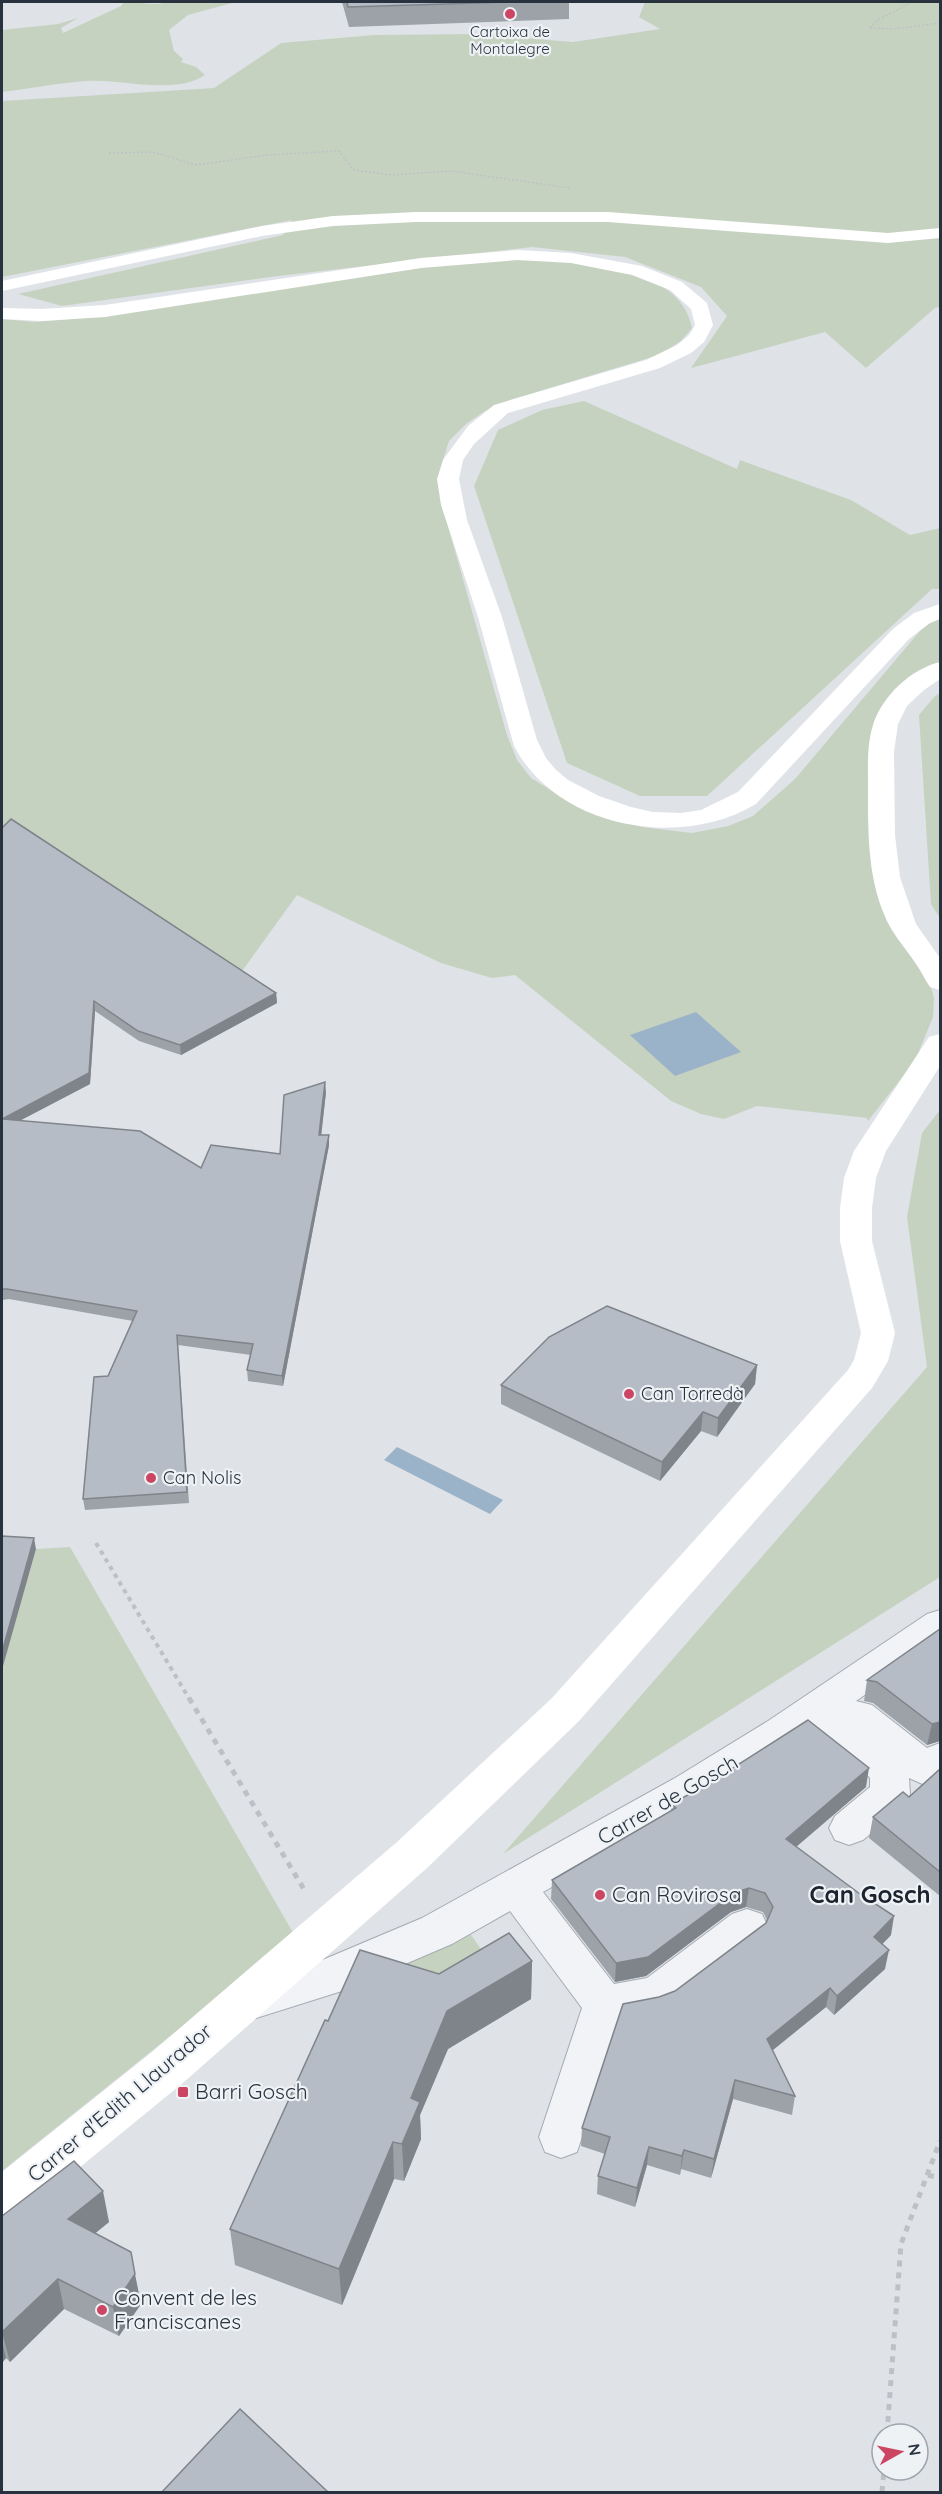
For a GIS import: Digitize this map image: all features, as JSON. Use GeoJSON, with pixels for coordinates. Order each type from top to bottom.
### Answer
{"type":"FeatureCollection","features":[{"type":"Feature","properties":{"kind":"street"},"geometry":{"type":"LineString","coordinates":[[940,233],[888,238],[608,217],[416,216],[333,221],[262,231],[9,284],[4,313],[42,315],[105,311],[430,262],[518,255],[571,258],[611,264],[662,279],[687,294],[700,307],[704,325],[697,338],[684,349],[653,364],[501,409],[485,418],[472,432],[456,455],[447,477],[451,500],[483,594],[528,748],[549,776],[571,793],[622,813],[680,822],[711,817],[731,809],[747,798],[901,634],[922,618],[940,611]]}},
{"type":"Feature","properties":{"kind":"street"},"geometry":{"type":"LineString","coordinates":[[940,669],[914,685],[898,701],[886,718],[880,752],[885,867],[890,893],[905,931],[940,981]]}},
{"type":"Feature","properties":{"kind":"street","name":"Carrer d'Edith Llaurador"},"geometry":{"type":"LineString","coordinates":[[2,2201],[168,2067],[412,1855],[565,1710],[860,1379],[871,1361],[878,1333],[856,1241],[856,1208],[860,1178],[874,1143],[940,1043]]}},
{"type":"Feature","properties":{"kind":"street","name":"Carrer de Gosch"},"geometry":{"type":"LineString","coordinates":[[237,2005],[327,1978],[437,1931],[689,1790],[940,1624]]}},
{"type":"Feature","properties":{"kind":"street"},"geometry":{"type":"LineString","coordinates":[[825,1702],[927,1770],[940,1759]]}},
{"type":"Feature","properties":{"kind":"street"},"geometry":{"type":"LineString","coordinates":[[825,1702],[885,1766],[890,1776],[890,1794],[849,1828]]}},
{"type":"Feature","properties":{"kind":"street"},"geometry":{"type":"LineString","coordinates":[[516,1887],[604,2005]]}},
{"type":"Feature","properties":{"kind":"street"},"geometry":{"type":"LineString","coordinates":[[604,2005],[657,1995],[747,1927]]}},
{"type":"Feature","properties":{"kind":"street"},"geometry":{"type":"LineString","coordinates":[[561,2137],[604,2005]]}},
{"type":"Feature","properties":{"kind":"path"},"geometry":{"type":"LineString","coordinates":[[912,2],[905,8],[874,21],[869,28],[888,29],[940,23]]}},
{"type":"Feature","properties":{"kind":"path"},"geometry":{"type":"LineString","coordinates":[[109,153],[153,152],[196,165],[267,155],[339,151],[354,170],[392,175],[451,171],[576,189]]}},
{"type":"Feature","properties":{"kind":"path"},"geometry":{"type":"LineString","coordinates":[[96,1543],[327,1928]]}},
{"type":"Feature","properties":{"kind":"path"},"geometry":{"type":"LineString","coordinates":[[888,2422],[902,2244],[940,2141]]}},
{"type":"Feature","properties":{"kind":"path"},"geometry":{"type":"LineString","coordinates":[[928,2175],[940,2178]]}},
{"type":"Feature","properties":{"kind":"green space"},"geometry":{"type":"Polygon","coordinates":[[[124,2],[156,4],[236,2],[188,15],[169,30],[174,51],[183,59],[181,62],[196,67],[205,75],[192,81],[147,85],[85,81],[2,92],[2,30],[58,24],[78,18],[61,28],[63,33],[121,6],[124,2]]]}},
{"type":"Feature","properties":{"kind":"green space"},"geometry":{"type":"Polygon","coordinates":[[[645,2],[940,2],[940,307],[935,308],[866,368],[825,332],[691,368],[727,316],[701,287],[625,257],[532,247],[278,276],[62,306],[18,294],[283,235],[292,220],[2,277],[2,101],[214,88],[281,43],[374,35],[476,34],[573,42],[660,29],[639,17],[645,2]]]}},
{"type":"Feature","properties":{"kind":"green space"},"geometry":{"type":"Polygon","coordinates":[[[505,260],[585,264],[642,276],[665,288],[683,305],[692,328],[681,341],[659,355],[510,400],[485,411],[466,424],[449,441],[443,460],[442,505],[507,735],[517,760],[531,778],[585,811],[642,827],[692,833],[728,826],[753,816],[795,779],[925,625],[940,618],[940,663],[908,681],[871,841],[927,973],[934,998],[933,1017],[915,1061],[868,1121],[867,1118],[757,1106],[724,1119],[701,1114],[671,1101],[515,975],[492,978],[441,963],[297,895],[240,974],[2,839],[2,319],[35,322],[72,319],[441,265],[505,260]]]}},
{"type":"Feature","properties":{"kind":"green space"},"geometry":{"type":"Polygon","coordinates":[[[584,401],[737,469],[740,460],[851,500],[910,535],[940,528],[940,589],[932,589],[707,796],[640,796],[567,763],[474,486],[498,430],[542,410],[584,401]]]}},
{"type":"Feature","properties":{"kind":"green space"},"geometry":{"type":"Polygon","coordinates":[[[940,693],[940,918],[931,904],[919,715],[940,693]]]}},
{"type":"Feature","properties":{"kind":"green space"},"geometry":{"type":"Polygon","coordinates":[[[940,1110],[940,1577],[503,1854],[927,1367],[907,1217],[922,1133],[940,1110]]]}},
{"type":"Feature","properties":{"kind":"green space"},"geometry":{"type":"Polygon","coordinates":[[[70,1547],[295,1936],[2,2171],[2,1670],[36,1549],[70,1547]]]}},
{"type":"Feature","properties":{"kind":"green space"},"geometry":{"type":"Polygon","coordinates":[[[467,1929],[499,1975],[443,2008],[400,1965],[467,1929]]]}},
{"type":"Feature","properties":{"kind":"water"},"geometry":{"type":"Polygon","coordinates":[[[696,1012],[741,1052],[675,1076],[630,1035],[696,1012]]]}},
{"type":"Feature","properties":{"kind":"water"},"geometry":{"type":"Polygon","coordinates":[[[397,1447],[503,1500],[490,1514],[384,1460],[397,1447]]]}},
{"type":"Feature","properties":{"kind":"building"},"geometry":{"type":"Polygon","coordinates":[[[347,2],[510,2],[348,7],[347,2]]]}},
{"type":"Feature","properties":{"kind":"building"},"geometry":{"type":"Polygon","coordinates":[[[11,819],[276,993],[180,1045],[138,1031],[94,1001],[89,1073],[2,1119],[2,828],[11,819]]]}},
{"type":"Feature","properties":{"kind":"building"},"geometry":{"type":"Polygon","coordinates":[[[325,1082],[319,1135],[329,1135],[282,1376],[247,1370],[253,1344],[177,1335],[187,1492],[83,1499],[94,1377],[108,1376],[137,1311],[2,1289],[2,1119],[140,1131],[201,1168],[211,1145],[280,1154],[284,1095],[325,1082]]]}},
{"type":"Feature","properties":{"kind":"building","name":"Can Torredà"},"geometry":{"type":"Polygon","coordinates":[[[607,1306],[757,1365],[718,1418],[703,1412],[662,1462],[501,1385],[549,1337],[607,1306]]]}},
{"type":"Feature","properties":{"kind":"building"},"geometry":{"type":"Polygon","coordinates":[[[2,1536],[34,1538],[2,1652],[2,1536]]]}},
{"type":"Feature","properties":{"kind":"building"},"geometry":{"type":"Polygon","coordinates":[[[940,1629],[940,1722],[932,1724],[877,1682],[867,1680],[940,1629]]]}},
{"type":"Feature","properties":{"kind":"building"},"geometry":{"type":"Polygon","coordinates":[[[808,1720],[869,1768],[786,1839],[860,1894],[894,1916],[874,1937],[889,1950],[837,1996],[830,1988],[767,2039],[795,2096],[735,2080],[714,2159],[684,2150],[682,2156],[649,2147],[637,2188],[598,2176],[610,2137],[582,2128],[623,2004],[659,1997],[675,1991],[766,1923],[773,1907],[765,1893],[749,1888],[734,1893],[648,1957],[616,1963],[552,1880],[676,1808],[671,1804],[706,1785],[808,1720]]]}},
{"type":"Feature","properties":{"kind":"building"},"geometry":{"type":"Polygon","coordinates":[[[940,1769],[940,1872],[873,1817],[903,1792],[909,1797],[940,1769]]]}},
{"type":"Feature","properties":{"kind":"building","name":"Convent de les Franciscanes"},"geometry":{"type":"Polygon","coordinates":[[[509,1933],[532,1961],[447,2011],[411,2098],[420,2102],[402,2144],[393,2142],[339,2269],[230,2229],[325,2020],[328,2021],[360,1950],[439,1974],[509,1933]]]}},
{"type":"Feature","properties":{"kind":"building"},"geometry":{"type":"Polygon","coordinates":[[[74,2161],[103,2191],[68,2219],[131,2252],[135,2274],[113,2307],[58,2279],[2,2332],[2,2216],[74,2161]]]}},
{"type":"Feature","properties":{"kind":"building"},"geometry":{"type":"Polygon","coordinates":[[[240,2409],[329,2493],[161,2493],[240,2409]]]}},
{"type":"Feature","properties":{"kind":"place","name":"Cartoixa de Montalegre"},"geometry":{"type":"Point","coordinates":[510,14]}},
{"type":"Feature","properties":{"kind":"place","name":"Can Torredà"},"geometry":{"type":"Point","coordinates":[629,1394]}},
{"type":"Feature","properties":{"kind":"place","name":"Can Nolis"},"geometry":{"type":"Point","coordinates":[151,1478]}},
{"type":"Feature","properties":{"kind":"place","name":"Can Rovirosa"},"geometry":{"type":"Point","coordinates":[600,1895]}},
{"type":"Feature","properties":{"kind":"place","name":"Barri Gosch"},"geometry":{"type":"Point","coordinates":[183,2092]}},
{"type":"Feature","properties":{"kind":"place","name":"Convent de les Franciscanes"},"geometry":{"type":"Point","coordinates":[102,2310]}},
{"type":"Feature","properties":{"kind":"district","name":"Can Gosch"},"geometry":{"type":"Point","coordinates":[870,1895]}}]}
